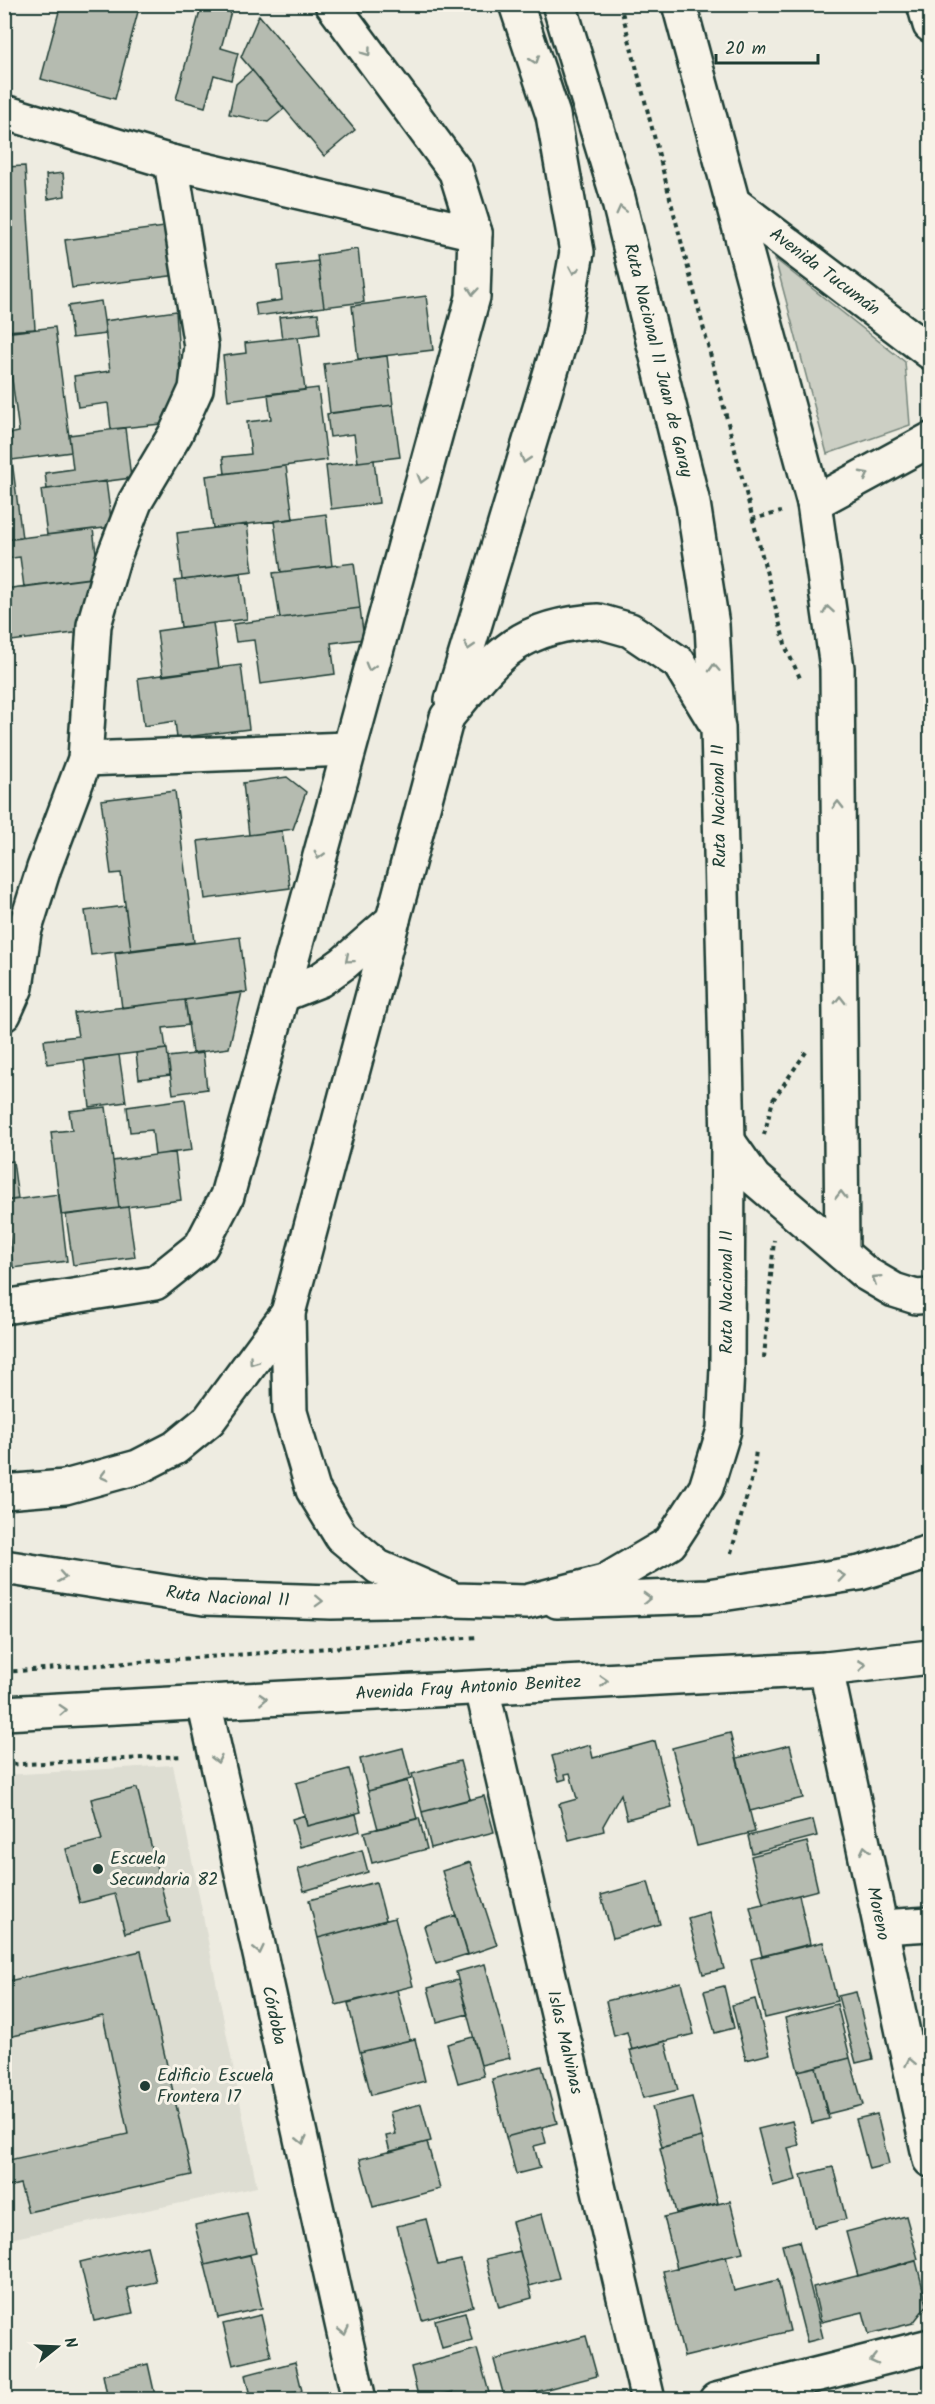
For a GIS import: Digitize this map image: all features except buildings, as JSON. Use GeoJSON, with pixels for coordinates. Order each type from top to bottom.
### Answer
{"type":"FeatureCollection","features":[{"type":"Feature","properties":{"kind":"main road"},"geometry":{"type":"LineString","coordinates":[[4,1307],[155,1283],[201,1246],[227,1196],[473,297],[475,233],[456,172],[332,4]]}},
{"type":"Feature","properties":{"kind":"main road"},"geometry":{"type":"LineString","coordinates":[[447,717],[562,335],[577,252],[554,115],[516,4]]}},
{"type":"Feature","properties":{"kind":"main road","name":"Ruta Nacional 11 Juan de Garay"},"geometry":{"type":"LineString","coordinates":[[559,4],[618,198],[693,503],[712,625],[718,727]]}},
{"type":"Feature","properties":{"kind":"main road"},"geometry":{"type":"LineString","coordinates":[[679,4],[814,503],[837,668],[842,1253]]}},
{"type":"Feature","properties":{"kind":"main road"},"geometry":{"type":"LineString","coordinates":[[924,4],[930,25]]}},
{"type":"Feature","properties":{"kind":"main road"},"geometry":{"type":"LineString","coordinates":[[4,112],[171,162],[475,233]]}},
{"type":"Feature","properties":{"kind":"main road"},"geometry":{"type":"LineString","coordinates":[[4,1014],[16,987],[24,932],[44,868],[85,759],[94,625],[113,558],[135,502],[176,433],[196,389],[201,346],[171,162]]}},
{"type":"Feature","properties":{"kind":"main road","name":"Avenida Tucumán"},"geometry":{"type":"LineString","coordinates":[[732,202],[923,347],[930,379]]}},
{"type":"Feature","properties":{"kind":"main road"},"geometry":{"type":"LineString","coordinates":[[814,503],[930,440]]}},
{"type":"Feature","properties":{"kind":"main road","name":"Ruta Nacional 11"},"geometry":{"type":"LineString","coordinates":[[4,1567],[204,1598],[331,1602],[454,1600],[526,1602],[604,1582],[670,1543],[706,1488],[724,1430],[727,1368],[728,1141],[718,727],[679,663],[630,630],[598,621],[573,622],[528,635],[490,663],[447,717],[288,1313],[290,1412],[313,1490],[341,1536],[378,1567],[454,1600]]}},
{"type":"Feature","properties":{"kind":"main road"},"geometry":{"type":"LineString","coordinates":[[85,759],[348,748]]}},
{"type":"Feature","properties":{"kind":"main road"},"geometry":{"type":"LineString","coordinates":[[282,995],[320,980],[344,963],[393,920]]}},
{"type":"Feature","properties":{"kind":"main road"},"geometry":{"type":"LineString","coordinates":[[728,1141],[754,1178],[842,1253],[894,1290],[916,1297],[930,1296]]}},
{"type":"Feature","properties":{"kind":"main road","name":"Ruta Nacional 11"},"geometry":{"type":"LineString","coordinates":[[4,1492],[65,1487],[138,1467],[175,1448],[209,1420],[288,1313]]}},
{"type":"Feature","properties":{"kind":"main road"},"geometry":{"type":"LineString","coordinates":[[526,1602],[708,1596],[860,1573],[930,1552]]}},
{"type":"Feature","properties":{"kind":"main road","name":"Avenida Fray Antonio Benitez"},"geometry":{"type":"LineString","coordinates":[[4,1713],[826,1669],[930,1657]]}},
{"type":"Feature","properties":{"kind":"main road","name":"Moreno"},"geometry":{"type":"LineString","coordinates":[[826,1669],[930,2160]]}},
{"type":"Feature","properties":{"kind":"main road","name":"Islas Malvinas"},"geometry":{"type":"LineString","coordinates":[[482,1688],[648,2400]]}},
{"type":"Feature","properties":{"kind":"main road","name":"Córdoba"},"geometry":{"type":"LineString","coordinates":[[204,1702],[359,2400]]}},
{"type":"Feature","properties":{"kind":"main road"},"geometry":{"type":"LineString","coordinates":[[881,1927],[930,1924]]}},
{"type":"Feature","properties":{"kind":"main road"},"geometry":{"type":"LineString","coordinates":[[716,2400],[930,2346]]}},
{"type":"Feature","properties":{"kind":"path"},"geometry":{"type":"LineString","coordinates":[[4,1672],[490,1637]]}},
{"type":"Feature","properties":{"kind":"path"},"geometry":{"type":"LineString","coordinates":[[4,1765],[216,1753]]}},
{"type":"Feature","properties":{"kind":"shaded area"},"geometry":{"type":"Polygon","coordinates":[[[775,259],[905,362],[910,425],[827,454],[775,259]]]}},
{"type":"Feature","properties":{"kind":"shaded area"},"geometry":{"type":"Polygon","coordinates":[[[173,1765],[257,2187],[5,2240],[5,1775],[173,1765]]]}},
{"type":"Feature","properties":{"kind":"place","name":"Escuela Secundaria 82"},"geometry":{"type":"Point","coordinates":[98,1869]}},
{"type":"Feature","properties":{"kind":"place","name":"Edificio Escuela Frontera 17"},"geometry":{"type":"Point","coordinates":[145,2086]}}]}
